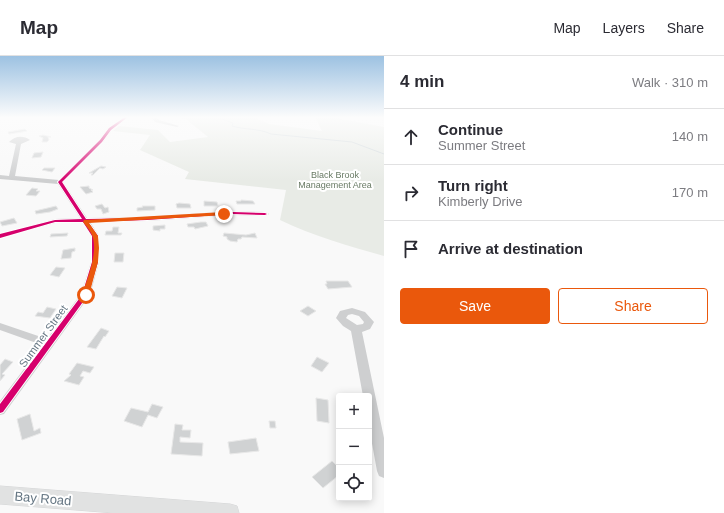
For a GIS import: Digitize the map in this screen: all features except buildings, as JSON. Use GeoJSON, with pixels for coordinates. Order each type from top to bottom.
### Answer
{"type":"FeatureCollection","features":[{"type":"Feature","properties":{"kind":"main road","name":"Bay Road"},"geometry":{"type":"LineString","coordinates":[[0,495],[230,513]]}},
{"type":"Feature","properties":{"kind":"street"},"geometry":{"type":"LineString","coordinates":[[0,177],[60,182],[77,166],[102,138]]}},
{"type":"Feature","properties":{"kind":"street"},"geometry":{"type":"LineString","coordinates":[[12,177],[19,143]]}},
{"type":"Feature","properties":{"kind":"street","name":"Summer Street"},"geometry":{"type":"LineString","coordinates":[[0,410],[86,295],[95,262],[95,236],[60,182]]}},
{"type":"Feature","properties":{"kind":"street"},"geometry":{"type":"LineString","coordinates":[[0,236],[48,222],[86,222],[233,213],[265,214]]}},
{"type":"Feature","properties":{"kind":"street"},"geometry":{"type":"LineString","coordinates":[[0,326],[49,344]]}},
{"type":"Feature","properties":{"kind":"street"},"geometry":{"type":"LineString","coordinates":[[356,329],[384,471]]}},
{"type":"Feature","properties":{"kind":"green space","name":"Black Brook Management Area"},"geometry":{"type":"Polygon","coordinates":[[[148,138],[166,138],[170,142],[198,138],[384,138],[384,256],[318,236],[280,220],[286,190],[185,179],[189,172],[140,150],[148,138]]]}},
{"type":"Feature","properties":{"kind":"waterway"},"geometry":{"type":"LineString","coordinates":[[315,138],[352,142],[384,154]]}},
{"type":"Feature","properties":{"kind":"cycle path"},"geometry":{"type":"LineString","coordinates":[[0,410],[85,295],[95,262],[95,236],[60,182],[103,138]]}},
{"type":"Feature","properties":{"kind":"cycle path"},"geometry":{"type":"LineString","coordinates":[[0,236],[55,221],[147,219],[233,213],[265,214]]}},
{"type":"Feature","properties":{"kind":"route"},"geometry":{"type":"LineString","coordinates":[[86,295],[95,262],[96,248],[95,236],[86,222],[224,214]]}}]}
